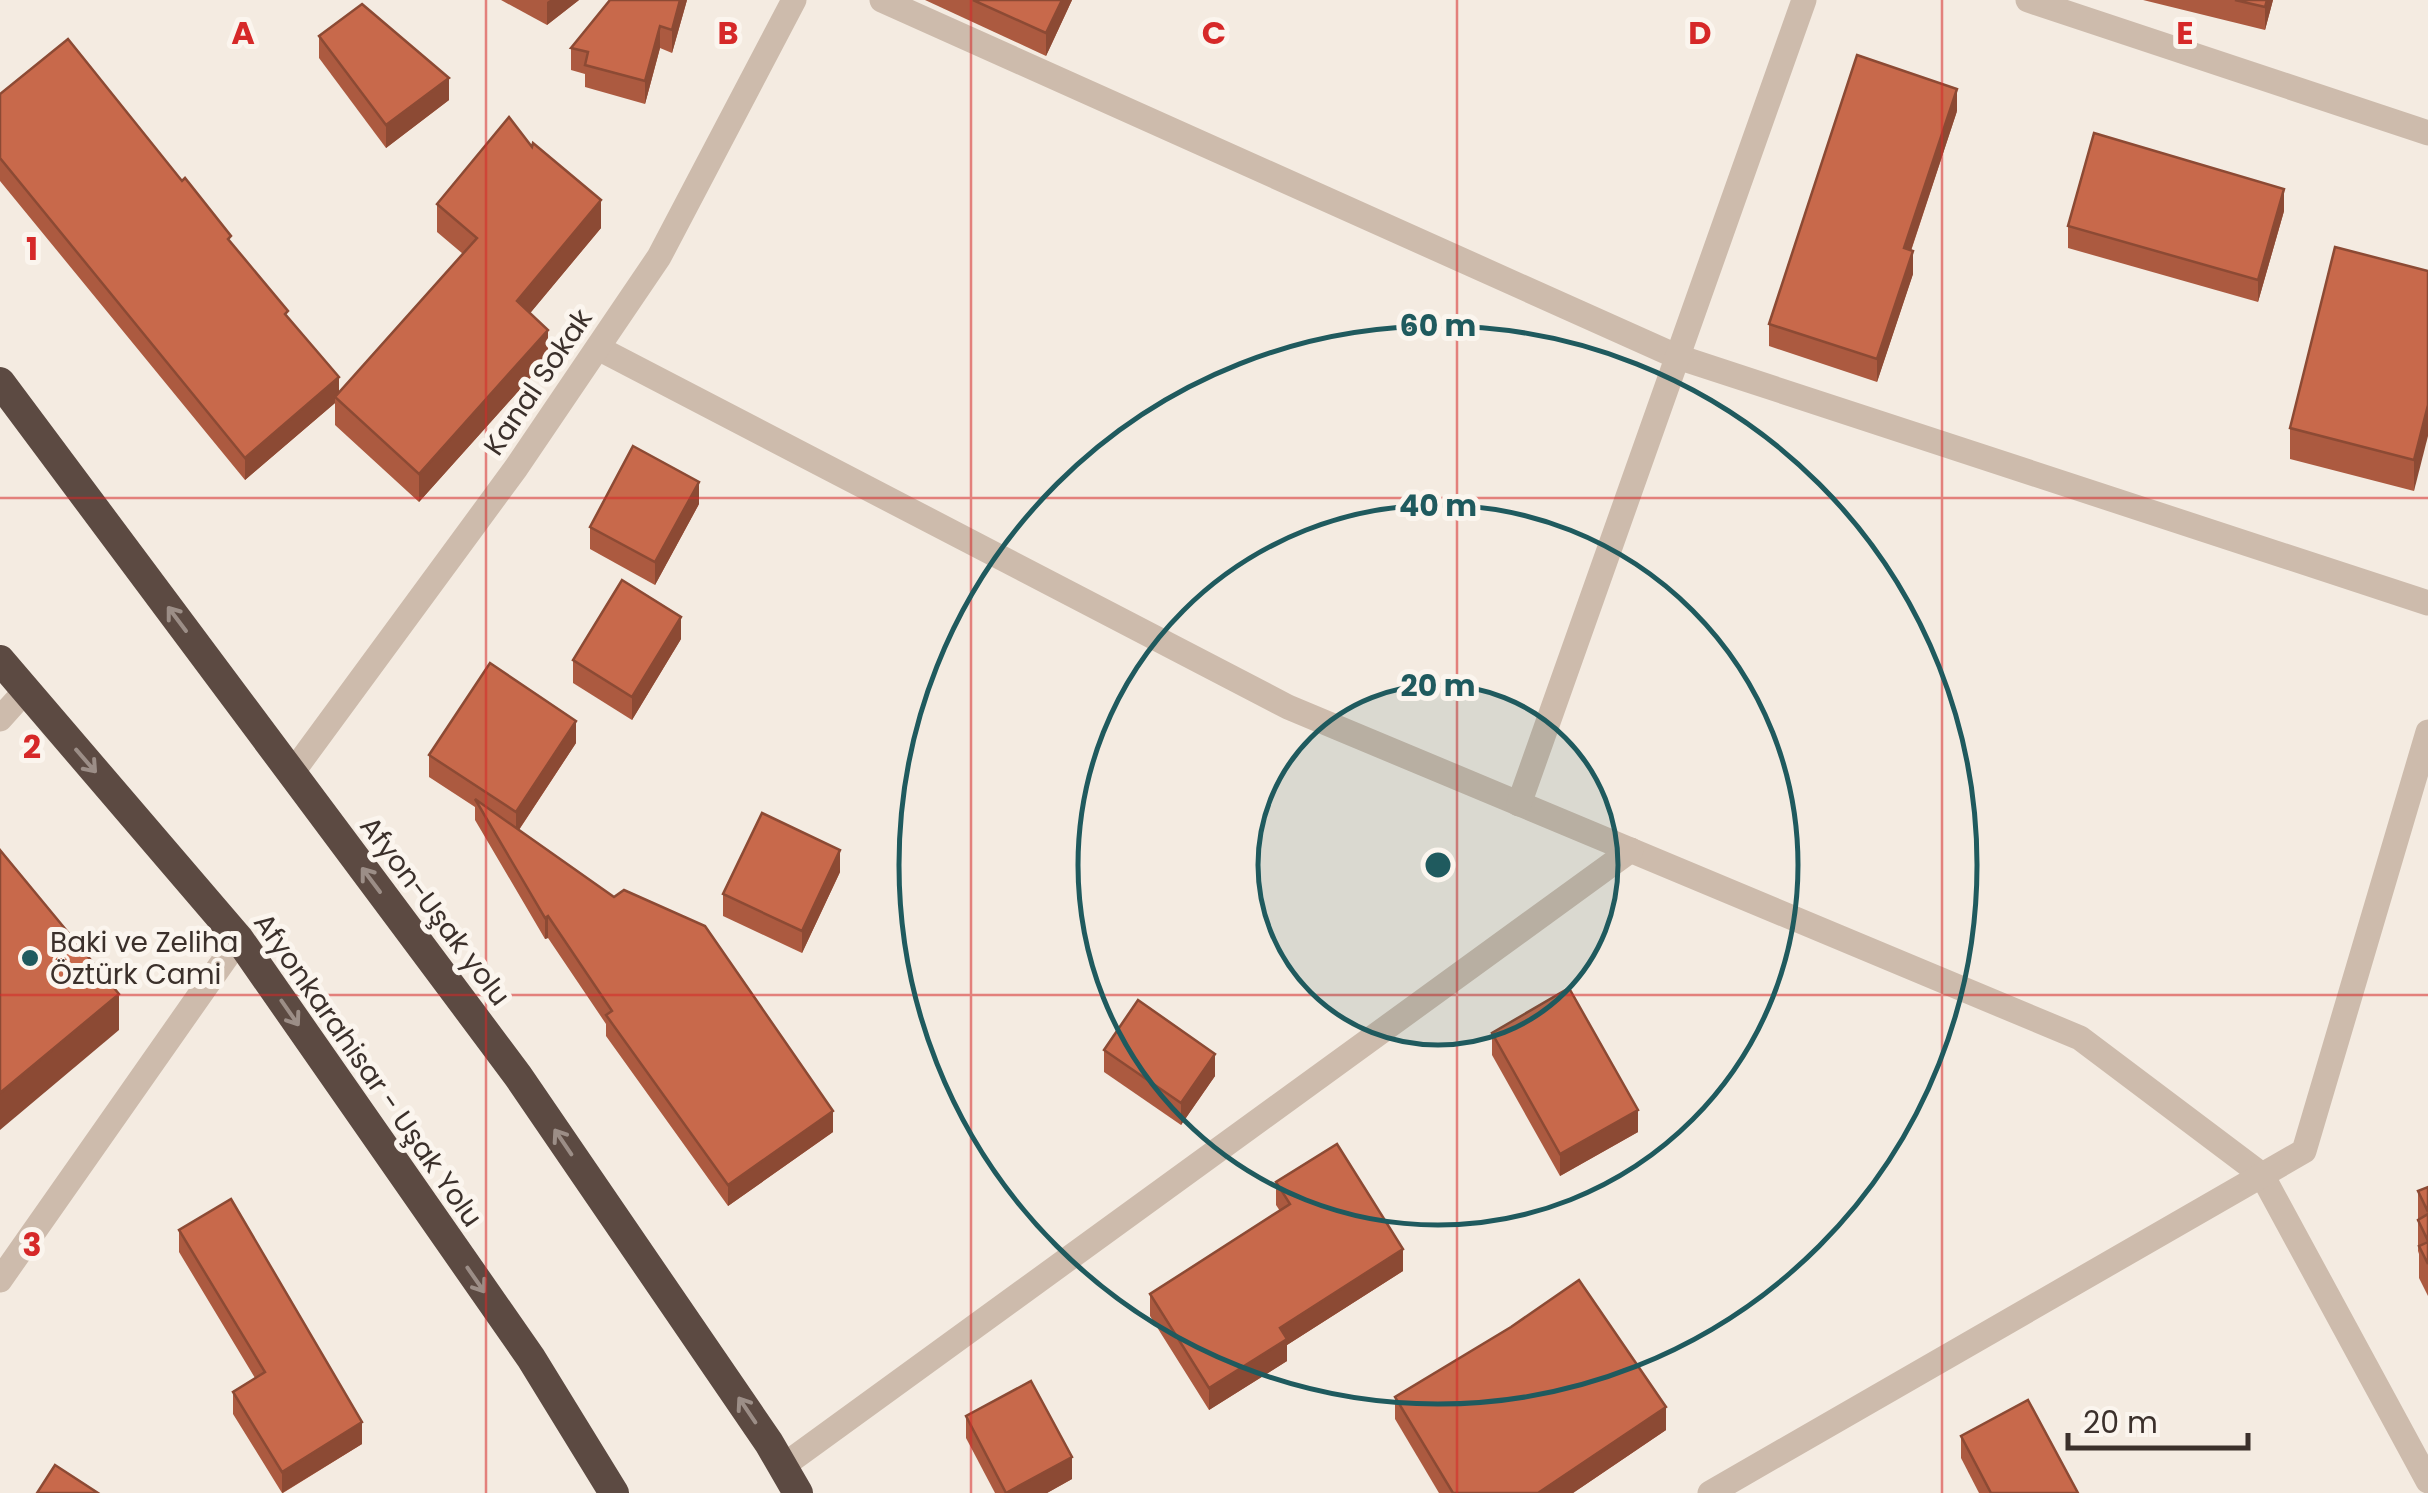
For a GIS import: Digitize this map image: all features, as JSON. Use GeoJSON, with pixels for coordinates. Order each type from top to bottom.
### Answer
{"type":"FeatureCollection","features":[{"type":"Feature","properties":{"kind":"highway","name":"Afyon-Uşak yolu"},"geometry":{"type":"LineString","coordinates":[[0,382],[518,1076],[798,1493]]}},
{"type":"Feature","properties":{"kind":"highway","name":"Afyonkarahisar - Uşak Yolu"},"geometry":{"type":"LineString","coordinates":[[0,660],[239,940],[531,1358],[614,1493]]}},
{"type":"Feature","properties":{"kind":"street","name":"Kanal Sokak"},"geometry":{"type":"LineString","coordinates":[[292,773],[516,468],[659,257],[794,0]]}},
{"type":"Feature","properties":{"kind":"street"},"geometry":{"type":"LineString","coordinates":[[882,0],[1678,357],[2428,603]]}},
{"type":"Feature","properties":{"kind":"street"},"geometry":{"type":"LineString","coordinates":[[1519,804],[1804,0]]}},
{"type":"Feature","properties":{"kind":"street"},"geometry":{"type":"LineString","coordinates":[[2045,2],[2428,133]]}},
{"type":"Feature","properties":{"kind":"street"},"geometry":{"type":"LineString","coordinates":[[598,348],[1288,707],[2080,1038],[2262,1175],[2428,1482]]}},
{"type":"Feature","properties":{"kind":"street"},"geometry":{"type":"LineString","coordinates":[[0,719],[26,690]]}},
{"type":"Feature","properties":{"kind":"street"},"geometry":{"type":"LineString","coordinates":[[1721,1490],[2304,1151],[2428,732]]}},
{"type":"Feature","properties":{"kind":"street"},"geometry":{"type":"LineString","coordinates":[[783,1466],[1631,850]]}},
{"type":"Feature","properties":{"kind":"street"},"geometry":{"type":"LineString","coordinates":[[0,1280],[239,940]]}},
{"type":"Feature","properties":{"kind":"building"},"geometry":{"type":"Polygon","coordinates":[[[610,0],[680,0],[672,30],[660,26],[645,81],[585,65],[588,52],[571,48],[610,0]]]}},
{"type":"Feature","properties":{"kind":"building"},"geometry":{"type":"Polygon","coordinates":[[[973,0],[1062,0],[1046,33],[973,0]]]}},
{"type":"Feature","properties":{"kind":"building"},"geometry":{"type":"Polygon","coordinates":[[[2235,0],[2267,0],[2265,7],[2235,0]]]}},
{"type":"Feature","properties":{"kind":"building"},"geometry":{"type":"Polygon","coordinates":[[[362,4],[449,78],[386,125],[319,36],[362,4]]]}},
{"type":"Feature","properties":{"kind":"building"},"geometry":{"type":"Polygon","coordinates":[[[68,39],[182,181],[185,178],[231,236],[228,239],[288,311],[285,314],[339,377],[245,458],[0,158],[0,94],[68,39]]]}},
{"type":"Feature","properties":{"kind":"building"},"geometry":{"type":"Polygon","coordinates":[[[1857,55],[1957,89],[1904,248],[1913,251],[1877,359],[1769,324],[1857,55]]]}},
{"type":"Feature","properties":{"kind":"building"},"geometry":{"type":"Polygon","coordinates":[[[509,117],[532,147],[533,143],[601,200],[517,301],[548,330],[419,474],[335,397],[477,238],[437,204],[509,117]]]}},
{"type":"Feature","properties":{"kind":"building"},"geometry":{"type":"Polygon","coordinates":[[[2094,133],[2284,189],[2258,280],[2068,226],[2094,133]]]}},
{"type":"Feature","properties":{"kind":"building"},"geometry":{"type":"Polygon","coordinates":[[[2335,247],[2428,271],[2428,405],[2414,460],[2290,428],[2335,247]]]}},
{"type":"Feature","properties":{"kind":"building"},"geometry":{"type":"Polygon","coordinates":[[[633,446],[699,482],[655,562],[590,527],[633,446]]]}},
{"type":"Feature","properties":{"kind":"building"},"geometry":{"type":"Polygon","coordinates":[[[622,580],[681,617],[632,697],[573,660],[622,580]]]}},
{"type":"Feature","properties":{"kind":"building"},"geometry":{"type":"Polygon","coordinates":[[[490,663],[576,721],[516,812],[429,755],[490,663]]]}},
{"type":"Feature","properties":{"kind":"building"},"geometry":{"type":"Polygon","coordinates":[[[475,799],[614,897],[624,890],[705,926],[833,1111],[728,1185],[606,1015],[612,1011],[548,916],[545,918],[475,799]]]}},
{"type":"Feature","properties":{"kind":"building"},"geometry":{"type":"Polygon","coordinates":[[[762,813],[840,850],[802,931],[723,894],[762,813]]]}},
{"type":"Feature","properties":{"kind":"building","name":"Baki ve Zeliha Öztürk Cami"},"geometry":{"type":"Polygon","coordinates":[[[0,850],[119,994],[0,1093],[0,850]]]}},
{"type":"Feature","properties":{"kind":"building"},"geometry":{"type":"Polygon","coordinates":[[[1569,988],[1638,1110],[1560,1154],[1492,1033],[1569,988]]]}},
{"type":"Feature","properties":{"kind":"building"},"geometry":{"type":"Polygon","coordinates":[[[1138,1000],[1215,1054],[1181,1103],[1104,1050],[1138,1000]]]}},
{"type":"Feature","properties":{"kind":"building"},"geometry":{"type":"Polygon","coordinates":[[[1337,1144],[1403,1249],[1280,1328],[1287,1339],[1209,1388],[1150,1294],[1290,1204],[1276,1182],[1337,1144]]]}},
{"type":"Feature","properties":{"kind":"building"},"geometry":{"type":"Polygon","coordinates":[[[2428,1187],[2428,1212],[2418,1191],[2428,1187]]]}},
{"type":"Feature","properties":{"kind":"building"},"geometry":{"type":"Polygon","coordinates":[[[231,1199],[362,1422],[282,1472],[233,1392],[265,1372],[179,1230],[231,1199]]]}},
{"type":"Feature","properties":{"kind":"building"},"geometry":{"type":"Polygon","coordinates":[[[2428,1214],[2428,1241],[2418,1220],[2428,1214]]]}},
{"type":"Feature","properties":{"kind":"building"},"geometry":{"type":"Polygon","coordinates":[[[2428,1242],[2428,1264],[2419,1246],[2428,1242]]]}},
{"type":"Feature","properties":{"kind":"building"},"geometry":{"type":"Polygon","coordinates":[[[1579,1280],[1666,1407],[1538,1493],[1453,1493],[1395,1397],[1511,1327],[1579,1280]]]}},
{"type":"Feature","properties":{"kind":"building"},"geometry":{"type":"Polygon","coordinates":[[[1031,1381],[1072,1457],[1006,1493],[966,1416],[1031,1381]]]}},
{"type":"Feature","properties":{"kind":"building"},"geometry":{"type":"Polygon","coordinates":[[[2028,1400],[2078,1493],[1991,1493],[1961,1436],[2028,1400]]]}},
{"type":"Feature","properties":{"kind":"building"},"geometry":{"type":"Polygon","coordinates":[[[55,1465],[98,1493],[37,1493],[55,1465]]]}},
{"type":"Feature","properties":{"kind":"place","name":"Baki ve Zeliha Öztürk Cami"},"geometry":{"type":"Point","coordinates":[30,958]}}]}
